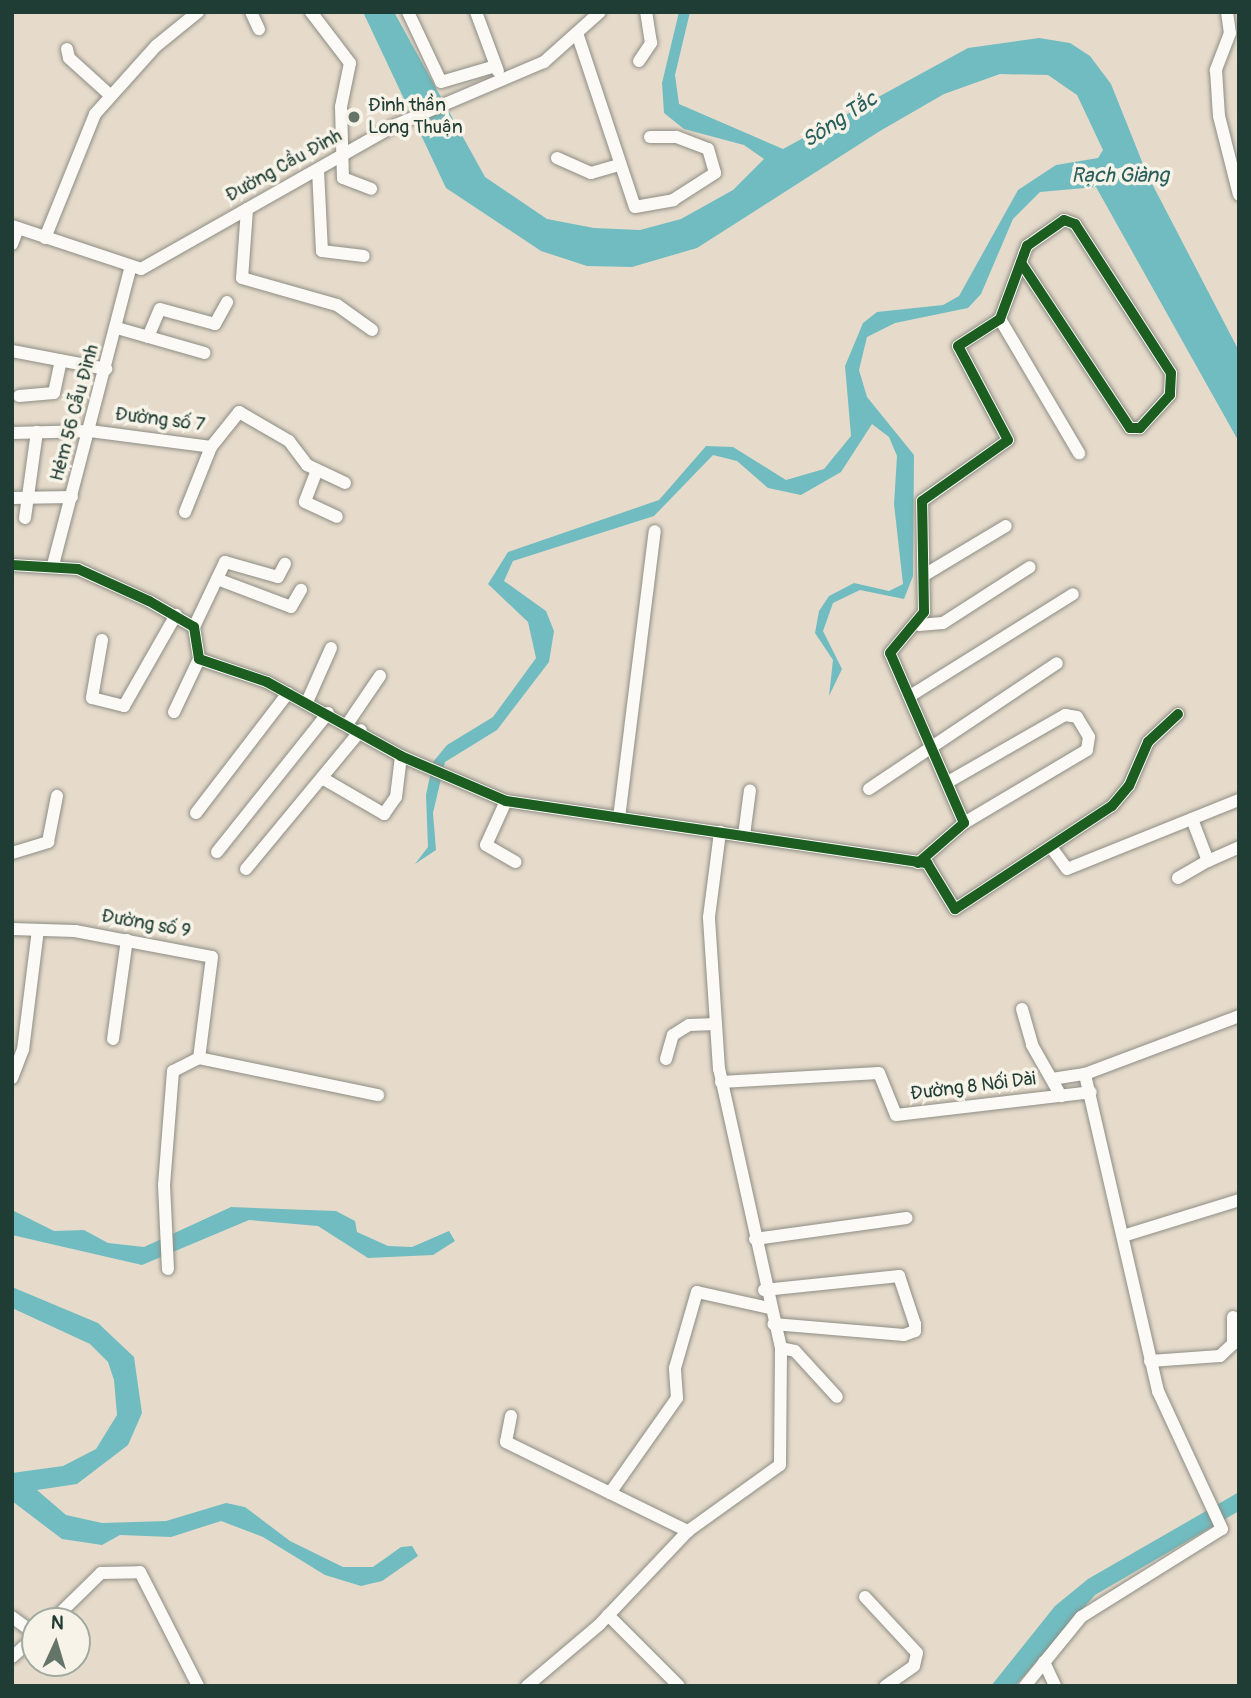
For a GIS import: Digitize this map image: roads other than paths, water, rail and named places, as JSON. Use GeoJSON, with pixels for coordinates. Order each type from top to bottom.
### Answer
{"type":"FeatureCollection","features":[{"type":"Feature","properties":{"kind":"street"},"geometry":{"type":"LineString","coordinates":[[45,238],[95,114],[110,96],[198,12]]}},
{"type":"Feature","properties":{"kind":"street"},"geometry":{"type":"LineString","coordinates":[[251,12],[259,29]]}},
{"type":"Feature","properties":{"kind":"street"},"geometry":{"type":"LineString","coordinates":[[311,12],[349,63],[341,158],[343,178],[371,190]]}},
{"type":"Feature","properties":{"kind":"street"},"geometry":{"type":"LineString","coordinates":[[408,12],[441,82],[496,66]]}},
{"type":"Feature","properties":{"kind":"street"},"geometry":{"type":"LineString","coordinates":[[476,12],[502,81]]}},
{"type":"Feature","properties":{"kind":"street","name":"Đường Cầu Đình"},"geometry":{"type":"LineString","coordinates":[[130,270],[341,158],[396,125],[544,62],[600,12]]}},
{"type":"Feature","properties":{"kind":"street"},"geometry":{"type":"LineString","coordinates":[[639,61],[651,43],[646,12]]}},
{"type":"Feature","properties":{"kind":"street"},"geometry":{"type":"LineString","coordinates":[[1227,12],[1230,33],[1216,70],[1219,116],[1239,195]]}},
{"type":"Feature","properties":{"kind":"street"},"geometry":{"type":"LineString","coordinates":[[577,33],[619,165],[639,209],[673,200],[715,173],[708,149],[676,137],[650,137]]}},
{"type":"Feature","properties":{"kind":"street"},"geometry":{"type":"LineString","coordinates":[[67,49],[110,96]]}},
{"type":"Feature","properties":{"kind":"street"},"geometry":{"type":"LineString","coordinates":[[557,158],[591,173],[619,165]]}},
{"type":"Feature","properties":{"kind":"street"},"geometry":{"type":"LineString","coordinates":[[318,170],[322,251],[364,256]]}},
{"type":"Feature","properties":{"kind":"street"},"geometry":{"type":"LineString","coordinates":[[247,209],[242,278],[337,305],[372,330]]}},
{"type":"Feature","properties":{"kind":"street"},"geometry":{"type":"LineString","coordinates":[[919,625],[926,574],[920,513],[925,496],[1008,440],[958,355],[963,339],[1000,319],[1021,262],[1027,246],[1052,224],[1075,224],[1171,373],[1168,403],[1140,428],[1130,428],[1021,262]]}},
{"type":"Feature","properties":{"kind":"street"},"geometry":{"type":"LineString","coordinates":[[12,244],[15,227],[130,270]]}},
{"type":"Feature","properties":{"kind":"street","name":"Hẻm 56 Cẫu Đình"},"geometry":{"type":"LineString","coordinates":[[53,565],[130,270]]}},
{"type":"Feature","properties":{"kind":"street"},"geometry":{"type":"LineString","coordinates":[[148,337],[160,309],[215,324],[227,302]]}},
{"type":"Feature","properties":{"kind":"street"},"geometry":{"type":"LineString","coordinates":[[1000,319],[1079,453]]}},
{"type":"Feature","properties":{"kind":"street"},"geometry":{"type":"LineString","coordinates":[[117,328],[205,353]]}},
{"type":"Feature","properties":{"kind":"street"},"geometry":{"type":"LineString","coordinates":[[12,351],[106,369]]}},
{"type":"Feature","properties":{"kind":"street"},"geometry":{"type":"LineString","coordinates":[[19,396],[54,393],[61,361]]}},
{"type":"Feature","properties":{"kind":"street","name":"Đường số 7"},"geometry":{"type":"LineString","coordinates":[[12,433],[90,431],[211,447],[232,414],[246,414],[289,441],[317,470],[345,483]]}},
{"type":"Feature","properties":{"kind":"street"},"geometry":{"type":"LineString","coordinates":[[25,518],[37,432]]}},
{"type":"Feature","properties":{"kind":"street"},"geometry":{"type":"LineString","coordinates":[[185,512],[211,447]]}},
{"type":"Feature","properties":{"kind":"street"},"geometry":{"type":"LineString","coordinates":[[317,470],[305,502],[337,517]]}},
{"type":"Feature","properties":{"kind":"street"},"geometry":{"type":"LineString","coordinates":[[12,498],[72,497]]}},
{"type":"Feature","properties":{"kind":"street"},"geometry":{"type":"LineString","coordinates":[[926,574],[1006,526]]}},
{"type":"Feature","properties":{"kind":"street"},"geometry":{"type":"LineString","coordinates":[[619,818],[655,531]]}},
{"type":"Feature","properties":{"kind":"street"},"geometry":{"type":"LineString","coordinates":[[174,712],[200,659],[194,627],[217,579],[230,560],[278,577],[285,564]]}},
{"type":"Feature","properties":{"kind":"street"},"geometry":{"type":"LineString","coordinates":[[12,565],[53,565],[78,569],[176,615],[194,627]]}},
{"type":"Feature","properties":{"kind":"street"},"geometry":{"type":"LineString","coordinates":[[964,823],[890,653],[894,641],[919,625],[943,624],[1030,567]]}},
{"type":"Feature","properties":{"kind":"street"},"geometry":{"type":"LineString","coordinates":[[217,579],[291,607],[301,590]]}},
{"type":"Feature","properties":{"kind":"street"},"geometry":{"type":"LineString","coordinates":[[910,696],[1073,594]]}},
{"type":"Feature","properties":{"kind":"street"},"geometry":{"type":"LineString","coordinates":[[102,640],[92,698],[124,706],[176,615]]}},
{"type":"Feature","properties":{"kind":"street"},"geometry":{"type":"LineString","coordinates":[[307,702],[331,648]]}},
{"type":"Feature","properties":{"kind":"street"},"geometry":{"type":"LineString","coordinates":[[200,659],[288,692],[361,730],[406,758],[451,773],[506,801],[930,865],[958,909],[1112,806],[1129,786],[1148,742],[1178,714]]}},
{"type":"Feature","properties":{"kind":"street"},"geometry":{"type":"LineString","coordinates":[[869,789],[1057,663]]}},
{"type":"Feature","properties":{"kind":"street"},"geometry":{"type":"LineString","coordinates":[[348,723],[380,676]]}},
{"type":"Feature","properties":{"kind":"street"},"geometry":{"type":"LineString","coordinates":[[196,813],[288,692]]}},
{"type":"Feature","properties":{"kind":"street"},"geometry":{"type":"LineString","coordinates":[[217,852],[328,713]]}},
{"type":"Feature","properties":{"kind":"street"},"geometry":{"type":"LineString","coordinates":[[918,863],[964,823],[1087,750],[1089,737],[1077,717],[1065,715],[948,782]]}},
{"type":"Feature","properties":{"kind":"street"},"geometry":{"type":"LineString","coordinates":[[246,869],[361,730]]}},
{"type":"Feature","properties":{"kind":"street"},"geometry":{"type":"LineString","coordinates":[[322,778],[384,814],[399,787],[406,758]]}},
{"type":"Feature","properties":{"kind":"street"},"geometry":{"type":"LineString","coordinates":[[744,835],[750,790]]}},
{"type":"Feature","properties":{"kind":"street"},"geometry":{"type":"LineString","coordinates":[[12,853],[48,842],[57,796]]}},
{"type":"Feature","properties":{"kind":"street"},"geometry":{"type":"LineString","coordinates":[[1051,847],[1067,869],[1239,800]]}},
{"type":"Feature","properties":{"kind":"street"},"geometry":{"type":"LineString","coordinates":[[506,801],[486,845],[516,862]]}},
{"type":"Feature","properties":{"kind":"street"},"geometry":{"type":"LineString","coordinates":[[1192,819],[1208,861]]}},
{"type":"Feature","properties":{"kind":"street"},"geometry":{"type":"LineString","coordinates":[[527,1686],[608,1615],[688,1531],[780,1465],[781,1348],[764,1290],[720,1082],[709,918],[720,832]]}},
{"type":"Feature","properties":{"kind":"street"},"geometry":{"type":"LineString","coordinates":[[1178,878],[1239,847]]}},
{"type":"Feature","properties":{"kind":"street","name":"Đường số 9"},"geometry":{"type":"LineString","coordinates":[[12,929],[127,940],[210,953],[199,1058]]}},
{"type":"Feature","properties":{"kind":"street"},"geometry":{"type":"LineString","coordinates":[[12,1078],[38,930]]}},
{"type":"Feature","properties":{"kind":"street"},"geometry":{"type":"LineString","coordinates":[[113,1040],[127,940]]}},
{"type":"Feature","properties":{"kind":"street"},"geometry":{"type":"LineString","coordinates":[[1022,1009],[1061,1096]]}},
{"type":"Feature","properties":{"kind":"street"},"geometry":{"type":"LineString","coordinates":[[1052,1079],[1085,1074],[1239,1016]]}},
{"type":"Feature","properties":{"kind":"street"},"geometry":{"type":"LineString","coordinates":[[666,1059],[673,1035],[689,1026],[716,1024]]}},
{"type":"Feature","properties":{"kind":"street"},"geometry":{"type":"LineString","coordinates":[[168,1265],[165,1227],[173,1071],[199,1058],[378,1095]]}},
{"type":"Feature","properties":{"kind":"street","name":"Đường 8 Nối Dài"},"geometry":{"type":"LineString","coordinates":[[720,1082],[879,1073],[896,1115],[1091,1092]]}},
{"type":"Feature","properties":{"kind":"street"},"geometry":{"type":"LineString","coordinates":[[1025,1686],[1081,1617],[1221,1531],[1221,1523],[1209,1496],[1167,1415],[1150,1361],[1085,1074]]}},
{"type":"Feature","properties":{"kind":"street"},"geometry":{"type":"LineString","coordinates":[[1123,1236],[1239,1200]]}},
{"type":"Feature","properties":{"kind":"street"},"geometry":{"type":"LineString","coordinates":[[755,1239],[907,1218]]}},
{"type":"Feature","properties":{"kind":"street"},"geometry":{"type":"LineString","coordinates":[[764,1290],[899,1276],[915,1331],[904,1335],[773,1324]]}},
{"type":"Feature","properties":{"kind":"street"},"geometry":{"type":"LineString","coordinates":[[610,1493],[677,1398],[675,1368],[697,1292],[769,1308]]}},
{"type":"Feature","properties":{"kind":"street"},"geometry":{"type":"LineString","coordinates":[[1150,1361],[1220,1356],[1233,1344],[1233,1317]]}},
{"type":"Feature","properties":{"kind":"street"},"geometry":{"type":"LineString","coordinates":[[781,1348],[795,1351],[837,1397]]}},
{"type":"Feature","properties":{"kind":"street"},"geometry":{"type":"LineString","coordinates":[[511,1416],[506,1442],[688,1531]]}},
{"type":"Feature","properties":{"kind":"street"},"geometry":{"type":"LineString","coordinates":[[66,1607],[101,1573],[140,1572],[198,1686]]}},
{"type":"Feature","properties":{"kind":"street"},"geometry":{"type":"LineString","coordinates":[[865,1597],[917,1653],[914,1666],[885,1686]]}},
{"type":"Feature","properties":{"kind":"street"},"geometry":{"type":"LineString","coordinates":[[608,1615],[679,1686]]}},
{"type":"Feature","properties":{"kind":"street"},"geometry":{"type":"LineString","coordinates":[[1044,1661],[1055,1686]]}},
{"type":"Feature","properties":{"kind":"water","name":"Rạch Giàng"},"geometry":{"type":"Polygon","coordinates":[[[363,12],[394,12],[485,177],[547,219],[594,228],[640,230],[681,219],[733,190],[764,159],[744,145],[684,129],[664,113],[662,83],[679,12],[690,12],[675,75],[679,104],[783,149],[968,48],[1039,38],[1070,43],[1090,56],[1111,84],[1147,174],[1239,351],[1239,442],[1096,187],[1040,192],[1013,219],[981,294],[968,308],[895,323],[867,337],[859,370],[867,397],[914,455],[913,576],[904,599],[860,590],[833,603],[823,631],[842,669],[829,696],[833,660],[815,633],[819,611],[829,596],[854,583],[889,591],[903,584],[894,504],[897,456],[889,437],[872,424],[841,472],[801,495],[768,488],[737,461],[713,455],[654,516],[513,561],[504,581],[546,611],[554,631],[549,662],[497,730],[445,762],[433,813],[436,850],[415,864],[428,847],[426,795],[433,762],[447,745],[493,717],[536,658],[528,622],[488,584],[508,552],[659,500],[706,446],[733,447],[786,480],[824,469],[851,436],[845,366],[863,323],[877,312],[943,305],[959,296],[1018,190],[1056,165],[1098,158],[1103,150],[1077,95],[1048,75],[1000,74],[944,94],[880,131],[697,248],[632,267],[587,266],[541,251],[446,188],[363,12]]]}},
{"type":"Feature","properties":{"kind":"water"},"geometry":{"type":"Polygon","coordinates":[[[231,1207],[336,1211],[355,1221],[357,1232],[388,1246],[412,1247],[449,1231],[455,1241],[433,1255],[368,1258],[318,1226],[249,1220],[142,1265],[12,1235],[12,1210],[54,1231],[84,1230],[108,1243],[144,1247],[231,1207]]]}},
{"type":"Feature","properties":{"kind":"water"},"geometry":{"type":"Polygon","coordinates":[[[12,1287],[98,1323],[134,1357],[142,1413],[128,1445],[77,1484],[37,1490],[66,1515],[102,1523],[166,1521],[226,1503],[245,1507],[290,1541],[343,1567],[373,1567],[401,1547],[412,1546],[418,1556],[382,1581],[361,1586],[325,1575],[263,1537],[221,1521],[171,1537],[120,1535],[102,1545],[62,1539],[12,1501],[12,1473],[63,1466],[96,1449],[117,1415],[114,1380],[108,1362],[90,1344],[12,1308],[12,1287]]]}},
{"type":"Feature","properties":{"kind":"water"},"geometry":{"type":"Polygon","coordinates":[[[1239,1492],[1239,1511],[1095,1595],[1015,1686],[991,1686],[1055,1606],[1088,1579],[1239,1492]]]}},
{"type":"Feature","properties":{"kind":"place","name":"Đình thần Long Thuận"},"geometry":{"type":"Point","coordinates":[354,117]}},
{"type":"Feature","properties":{"kind":"water label","name":"Sông Tắc"},"geometry":{"type":"Point","coordinates":[840,120]}}]}
